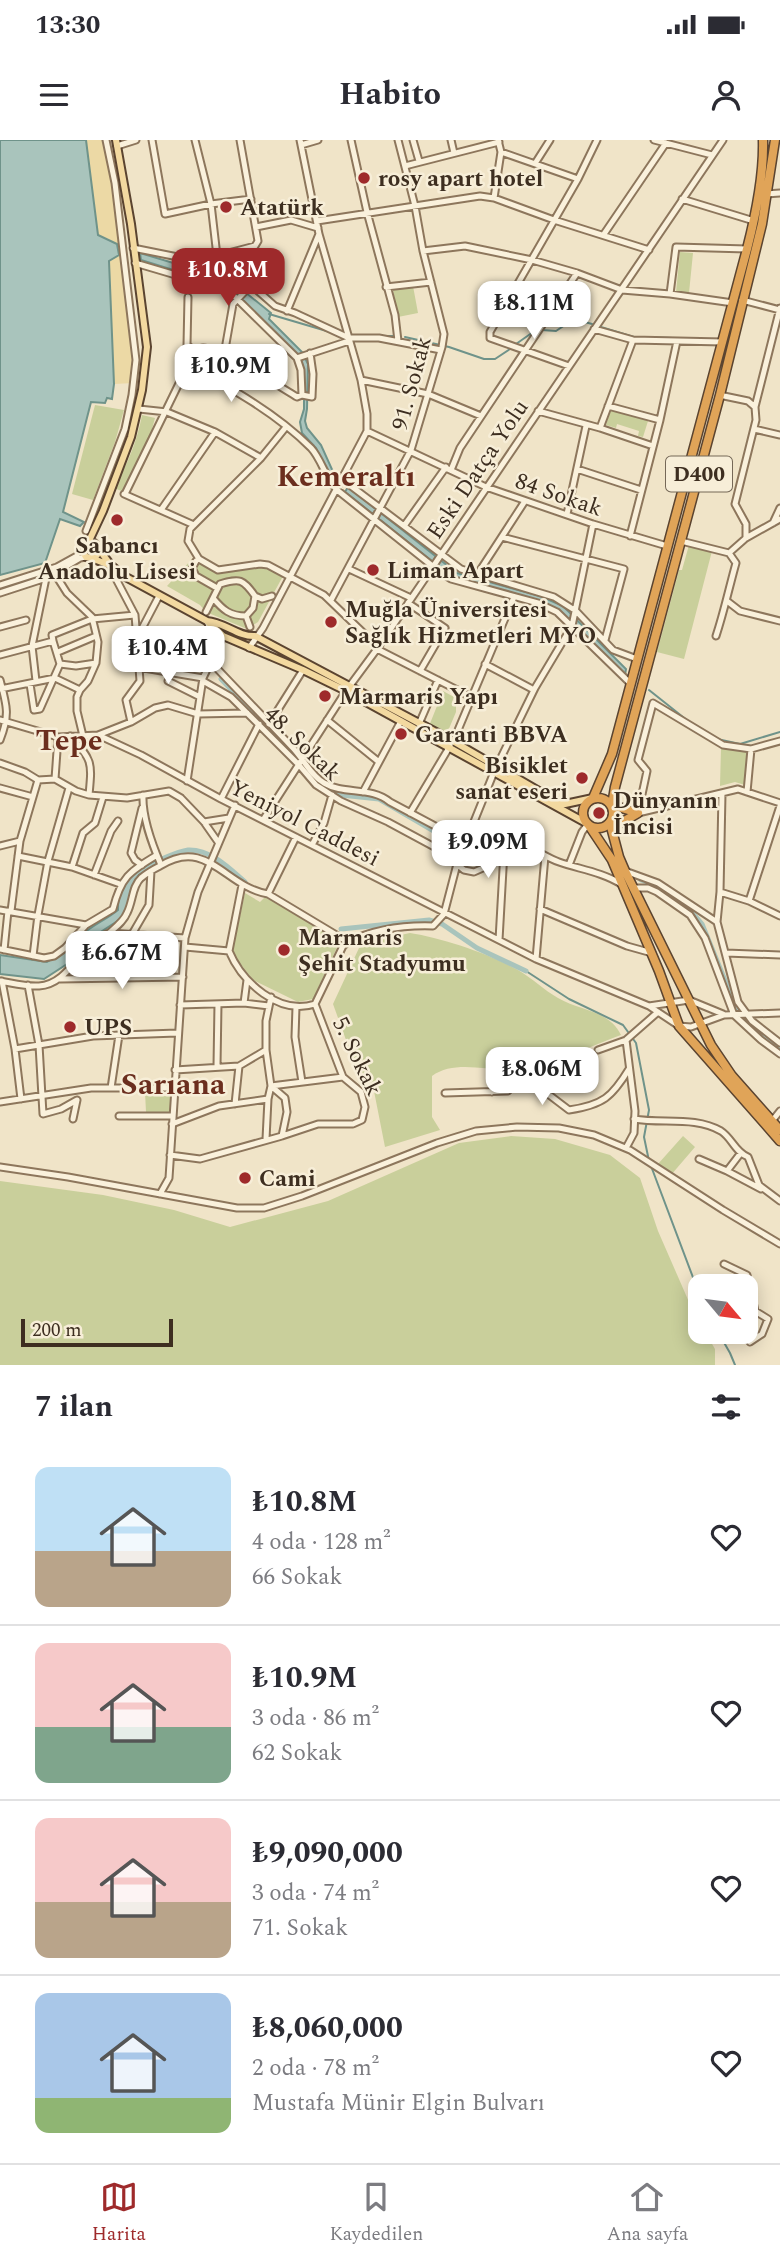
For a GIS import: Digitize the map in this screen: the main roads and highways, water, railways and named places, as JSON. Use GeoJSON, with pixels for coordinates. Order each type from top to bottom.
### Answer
{"type":"FeatureCollection","features":[{"type":"Feature","properties":{"kind":"highway","name":"D400"},"geometry":{"type":"LineString","coordinates":[[588,824],[584,820],[583,810],[593,798],[612,754],[747,249],[764,153],[763,140]]}},
{"type":"Feature","properties":{"kind":"highway","name":"D400"},"geometry":{"type":"LineString","coordinates":[[775,140],[762,223],[720,395],[641,685],[611,805],[614,813],[610,822],[619,857],[700,1024],[732,1076],[780,1130]]}},
{"type":"Feature","properties":{"kind":"highway"},"geometry":{"type":"LineString","coordinates":[[588,824],[602,828],[610,822],[621,823],[638,813],[611,805],[603,798],[593,798]]}},
{"type":"Feature","properties":{"kind":"highway"},"geometry":{"type":"LineString","coordinates":[[588,824],[612,860],[652,953],[679,1026],[780,1141]]}},
{"type":"Feature","properties":{"kind":"main road"},"geometry":{"type":"LineString","coordinates":[[87,556],[97,555],[94,535],[124,460],[139,409],[147,337],[116,143]]}},
{"type":"Feature","properties":{"kind":"main road"},"geometry":{"type":"LineString","coordinates":[[87,556],[84,547],[94,545]]}},
{"type":"Feature","properties":{"kind":"main road"},"geometry":{"type":"LineString","coordinates":[[94,545],[124,576],[207,621],[223,636],[348,689],[419,723],[588,824]]}},
{"type":"Feature","properties":{"kind":"main road"},"geometry":{"type":"LineString","coordinates":[[87,556],[113,566]]}},
{"type":"Feature","properties":{"kind":"main road"},"geometry":{"type":"LineString","coordinates":[[207,621],[255,636],[401,721],[451,743]]}},
{"type":"Feature","properties":{"kind":"main road"},"geometry":{"type":"LineString","coordinates":[[495,769],[558,802],[565,804],[593,798]]}},
{"type":"Feature","properties":{"kind":"water"},"geometry":{"type":"Polygon","coordinates":[[[0,140],[86,140],[98,235],[117,244],[119,255],[109,261],[114,384],[112,399],[107,398],[105,403],[91,402],[63,512],[84,522],[80,526],[60,519],[45,563],[0,575],[0,140]]]}},
{"type":"Feature","properties":{"kind":"water"},"geometry":{"type":"Polygon","coordinates":[[[140,253],[230,280],[271,313],[269,319],[302,352],[308,364],[305,421],[307,428],[321,445],[335,476],[330,479],[316,448],[302,433],[300,422],[304,409],[304,371],[297,355],[231,288],[141,260],[140,253]]]}},
{"type":"Feature","properties":{"kind":"water"},"geometry":{"type":"Polygon","coordinates":[[[348,487],[457,573],[540,596],[563,606],[626,669],[625,675],[560,611],[540,601],[452,577],[345,492],[348,487]]]}},
{"type":"Feature","properties":{"kind":"water"},"geometry":{"type":"Polygon","coordinates":[[[160,858],[163,861],[139,875],[131,889],[129,905],[122,918],[81,947],[67,964],[44,979],[0,974],[0,955],[47,962],[57,956],[118,910],[119,894],[126,881],[160,858]]]}},
{"type":"Feature","properties":{"kind":"waterway"},"geometry":{"type":"LineString","coordinates":[[269,314],[330,332]]}},
{"type":"Feature","properties":{"kind":"waterway"},"geometry":{"type":"LineString","coordinates":[[542,330],[556,331],[574,319],[592,324]]}},
{"type":"Feature","properties":{"kind":"waterway"},"geometry":{"type":"LineString","coordinates":[[601,327],[634,337],[673,338]]}},
{"type":"Feature","properties":{"kind":"waterway"},"geometry":{"type":"LineString","coordinates":[[516,344],[536,330]]}},
{"type":"Feature","properties":{"kind":"waterway"},"geometry":{"type":"LineString","coordinates":[[351,335],[370,335]]}},
{"type":"Feature","properties":{"kind":"waterway"},"geometry":{"type":"LineString","coordinates":[[379,336],[394,336]]}},
{"type":"Feature","properties":{"kind":"waterway"},"geometry":{"type":"LineString","coordinates":[[405,337],[449,347],[484,359],[495,359],[510,349]]}},
{"type":"Feature","properties":{"kind":"waterway"},"geometry":{"type":"LineString","coordinates":[[682,338],[692,338]]}},
{"type":"Feature","properties":{"kind":"waterway"},"geometry":{"type":"LineString","coordinates":[[221,679],[261,721]]}},
{"type":"Feature","properties":{"kind":"waterway"},"geometry":{"type":"LineString","coordinates":[[649,690],[688,721]]}},
{"type":"Feature","properties":{"kind":"waterway"},"geometry":{"type":"LineString","coordinates":[[717,739],[740,744],[780,732]]}},
{"type":"Feature","properties":{"kind":"waterway"},"geometry":{"type":"LineString","coordinates":[[313,776],[317,782],[341,795],[379,799],[456,844]]}},
{"type":"Feature","properties":{"kind":"waterway"},"geometry":{"type":"LineString","coordinates":[[162,859],[188,850],[204,853],[219,861],[245,882]]}},
{"type":"Feature","properties":{"kind":"waterway"},"geometry":{"type":"LineString","coordinates":[[641,880],[674,898],[702,924],[737,1010]]}},
{"type":"Feature","properties":{"kind":"waterway"},"geometry":{"type":"LineString","coordinates":[[341,929],[429,920],[442,924],[477,948],[526,971]]}},
{"type":"Feature","properties":{"kind":"waterway"},"geometry":{"type":"LineString","coordinates":[[526,971],[569,999],[623,1025],[636,1043],[649,1110],[644,1137],[649,1161]]}},
{"type":"Feature","properties":{"kind":"waterway"},"geometry":{"type":"LineString","coordinates":[[748,1023],[780,1047]]}},
{"type":"Feature","properties":{"kind":"waterway"},"geometry":{"type":"LineString","coordinates":[[651,1166],[692,1274]]}},
{"type":"Feature","properties":{"kind":"waterway"},"geometry":{"type":"LineString","coordinates":[[725,1344],[735,1365]]}},
{"type":"Feature","properties":{"kind":"place","name":"rosy apart hotel"},"geometry":{"type":"Point","coordinates":[364,178]}},
{"type":"Feature","properties":{"kind":"place","name":"Atatürk"},"geometry":{"type":"Point","coordinates":[226,207]}},
{"type":"Feature","properties":{"kind":"place","name":"Sabancı Anadolu Lisesi"},"geometry":{"type":"Point","coordinates":[117,520]}},
{"type":"Feature","properties":{"kind":"place","name":"Liman Apart"},"geometry":{"type":"Point","coordinates":[373,570]}},
{"type":"Feature","properties":{"kind":"place","name":"Muğla Üniversitesi Sağlık Hizmetleri MYO"},"geometry":{"type":"Point","coordinates":[331,622]}},
{"type":"Feature","properties":{"kind":"place","name":"Marmaris Yapı"},"geometry":{"type":"Point","coordinates":[325,696]}},
{"type":"Feature","properties":{"kind":"place","name":"Garanti BBVA"},"geometry":{"type":"Point","coordinates":[401,734]}},
{"type":"Feature","properties":{"kind":"place","name":"Bisiklet sanat eseri"},"geometry":{"type":"Point","coordinates":[582,778]}},
{"type":"Feature","properties":{"kind":"place","name":"Dünyanın İncisi"},"geometry":{"type":"Point","coordinates":[599,813]}},
{"type":"Feature","properties":{"kind":"place","name":"Marmaris Şehit Stadyumu"},"geometry":{"type":"Point","coordinates":[284,950]}},
{"type":"Feature","properties":{"kind":"place","name":"UPS"},"geometry":{"type":"Point","coordinates":[70,1027]}},
{"type":"Feature","properties":{"kind":"place","name":"Cami"},"geometry":{"type":"Point","coordinates":[245,1178]}},
{"type":"Feature","properties":{"kind":"district","name":"Kemeraltı"},"geometry":{"type":"Point","coordinates":[346,476]}},
{"type":"Feature","properties":{"kind":"district","name":"Tepe"},"geometry":{"type":"Point","coordinates":[69,740]}},
{"type":"Feature","properties":{"kind":"district","name":"Sarıana"},"geometry":{"type":"Point","coordinates":[173,1084]}}]}
